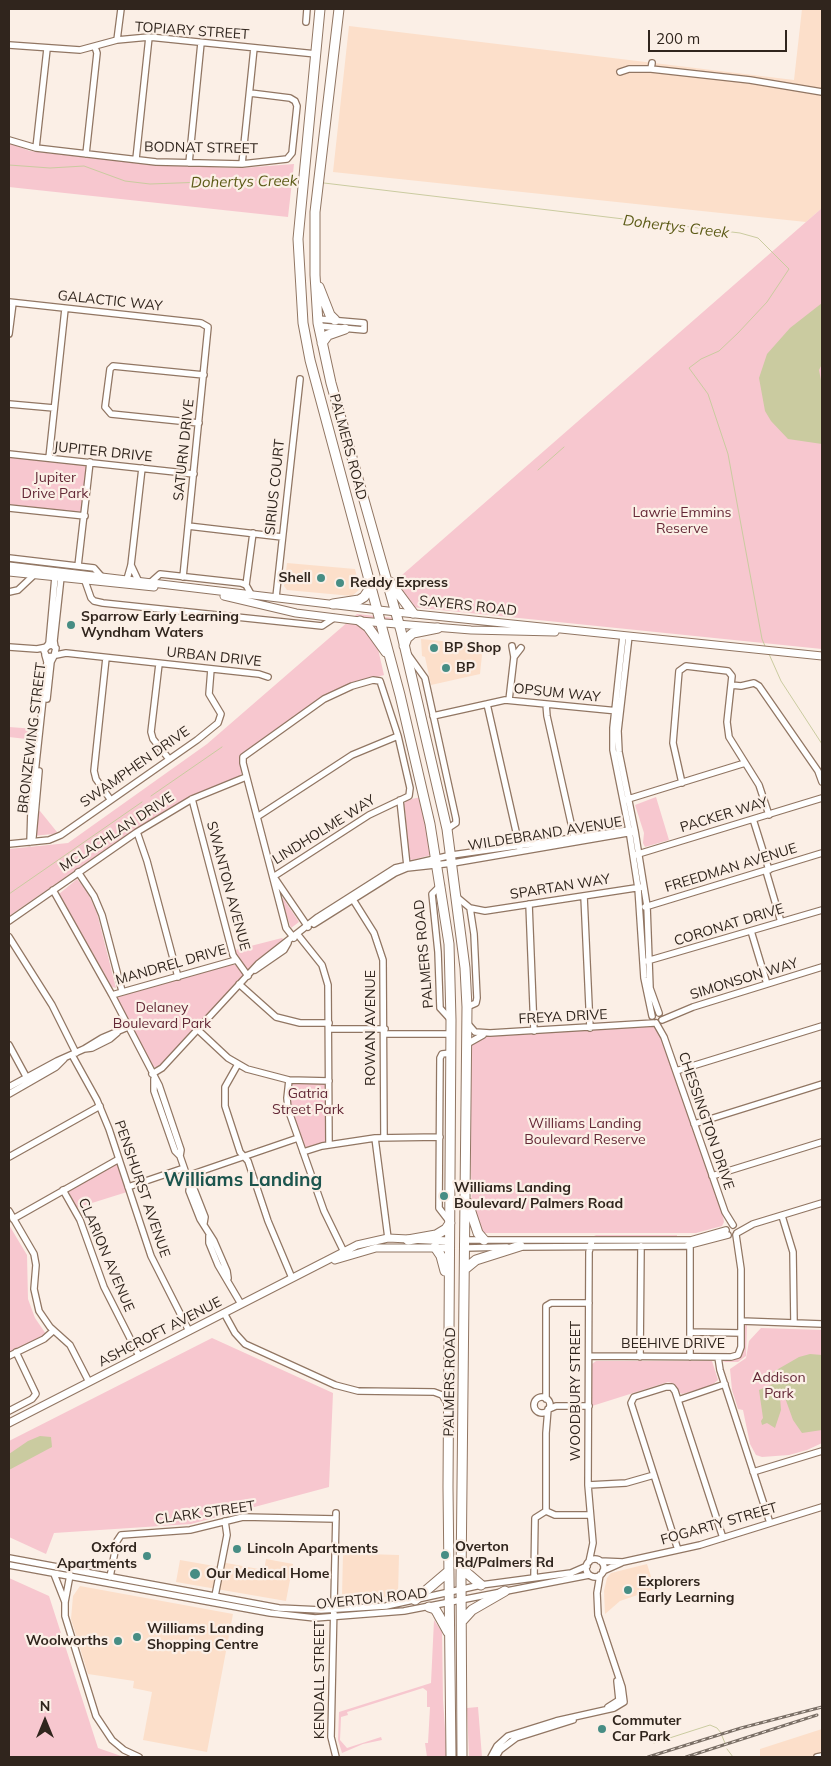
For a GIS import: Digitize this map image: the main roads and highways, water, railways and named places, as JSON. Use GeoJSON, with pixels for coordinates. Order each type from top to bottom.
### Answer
{"type":"FeatureCollection","features":[{"type":"Feature","properties":{"kind":"highway","name":"PALMERS ROAD"},"geometry":{"type":"LineString","coordinates":[[320,9],[298,238],[303,324],[310,360],[372,585],[390,658],[437,861],[449,944],[452,1020],[449,1244],[449,1635],[452,1757]]}},
{"type":"Feature","properties":{"kind":"highway","name":"PALMERS ROAD"},"geometry":{"type":"LineString","coordinates":[[338,9],[315,212],[314,275],[319,323],[331,384],[396,612],[447,830],[458,898],[467,1007],[461,1563],[462,1757]]}},
{"type":"Feature","properties":{"kind":"highway"},"geometry":{"type":"LineString","coordinates":[[314,275],[330,315],[335,320]]}},
{"type":"Feature","properties":{"kind":"highway"},"geometry":{"type":"LineString","coordinates":[[303,324],[319,323]]}},
{"type":"Feature","properties":{"kind":"highway"},"geometry":{"type":"LineString","coordinates":[[322,343],[328,334],[345,329]]}},
{"type":"Feature","properties":{"kind":"highway"},"geometry":{"type":"LineString","coordinates":[[385,573],[402,601],[412,613]]}},
{"type":"Feature","properties":{"kind":"highway"},"geometry":{"type":"LineString","coordinates":[[333,604],[359,600],[364,597],[372,585]]}},
{"type":"Feature","properties":{"kind":"highway"},"geometry":{"type":"LineString","coordinates":[[360,621],[368,627],[390,658]]}},
{"type":"Feature","properties":{"kind":"highway"},"geometry":{"type":"LineString","coordinates":[[405,648],[407,638],[413,633],[438,628]]}},
{"type":"Feature","properties":{"kind":"highway"},"geometry":{"type":"LineString","coordinates":[[465,1196],[478,1233],[484,1240]]}},
{"type":"Feature","properties":{"kind":"highway"},"geometry":{"type":"LineString","coordinates":[[408,1240],[446,1230],[450,1223]]}},
{"type":"Feature","properties":{"kind":"highway"},"geometry":{"type":"LineString","coordinates":[[449,1244],[465,1244]]}},
{"type":"Feature","properties":{"kind":"highway"},"geometry":{"type":"LineString","coordinates":[[464,1269],[476,1260],[520,1246]]}},
{"type":"Feature","properties":{"kind":"highway"},"geometry":{"type":"LineString","coordinates":[[435,1247],[444,1263],[450,1294]]}},
{"type":"Feature","properties":{"kind":"highway"},"geometry":{"type":"LineString","coordinates":[[461,1563],[481,1585]]}},
{"type":"Feature","properties":{"kind":"highway"},"geometry":{"type":"LineString","coordinates":[[414,1600],[449,1571]]}},
{"type":"Feature","properties":{"kind":"highway"},"geometry":{"type":"LineString","coordinates":[[462,1621],[472,1610],[505,1591]]}},
{"type":"Feature","properties":{"kind":"highway"},"geometry":{"type":"LineString","coordinates":[[428,1607],[435,1609],[449,1635]]}},
{"type":"Feature","properties":{"kind":"main road","name":"SAYERS ROAD"},"geometry":{"type":"LineString","coordinates":[[9,566],[85,581],[127,582],[138,580],[378,610],[822,656]]}},
{"type":"Feature","properties":{"kind":"main road","name":"SAYERS ROAD"},"geometry":{"type":"LineString","coordinates":[[9,572],[101,576],[127,582],[232,596],[286,611],[360,621],[499,632],[593,632]]}},
{"type":"Feature","properties":{"kind":"main road","name":"ASHCROFT AVENUE"},"geometry":{"type":"LineString","coordinates":[[9,1423],[241,1304],[369,1241],[388,1238],[449,1244]]}},
{"type":"Feature","properties":{"kind":"main road","name":"ASHCROFT AVENUE"},"geometry":{"type":"LineString","coordinates":[[322,1264],[376,1248],[435,1247],[449,1244]]}},
{"type":"Feature","properties":{"kind":"waterway","name":"Dohertys Creek"},"geometry":{"type":"LineString","coordinates":[[9,165],[50,168],[84,166],[125,181],[150,184],[286,179],[300,181]]}},
{"type":"Feature","properties":{"kind":"waterway","name":"Dohertys Creek"},"geometry":{"type":"LineString","coordinates":[[324,183],[740,233],[758,238],[789,269],[767,302],[738,333],[719,351],[701,359],[689,368],[708,394],[728,454],[762,639],[765,646]]}},
{"type":"Feature","properties":{"kind":"waterway"},"geometry":{"type":"LineString","coordinates":[[538,470],[564,447]]}},
{"type":"Feature","properties":{"kind":"waterway","name":"Dohertys Creek"},"geometry":{"type":"LineString","coordinates":[[769,654],[781,681],[822,744]]}},
{"type":"Feature","properties":{"kind":"waterway"},"geometry":{"type":"LineString","coordinates":[[151,796],[222,747]]}},
{"type":"Feature","properties":{"kind":"waterway"},"geometry":{"type":"LineString","coordinates":[[9,894],[142,802]]}},
{"type":"Feature","properties":{"kind":"waterway"},"geometry":{"type":"LineString","coordinates":[[654,1743],[710,1725],[717,1728],[721,1733]]}},
{"type":"Feature","properties":{"kind":"waterway"},"geometry":{"type":"LineString","coordinates":[[722,1736],[725,1743]]}},
{"type":"Feature","properties":{"kind":"waterway"},"geometry":{"type":"LineString","coordinates":[[727,1749],[733,1757]]}},
{"type":"Feature","properties":{"kind":"railway"},"geometry":{"type":"LineString","coordinates":[[648,1757],[741,1728],[822,1707]]}},
{"type":"Feature","properties":{"kind":"railway"},"geometry":{"type":"LineString","coordinates":[[686,1757],[817,1715]]}},
{"type":"Feature","properties":{"kind":"place","name":"Shell"},"geometry":{"type":"Point","coordinates":[321,578]}},
{"type":"Feature","properties":{"kind":"place","name":"Reddy Express"},"geometry":{"type":"Point","coordinates":[340,583]}},
{"type":"Feature","properties":{"kind":"place","name":"Sparrow Early Learning Wyndham Waters"},"geometry":{"type":"Point","coordinates":[71,625]}},
{"type":"Feature","properties":{"kind":"place","name":"BP Shop"},"geometry":{"type":"Point","coordinates":[434,648]}},
{"type":"Feature","properties":{"kind":"place","name":"BP"},"geometry":{"type":"Point","coordinates":[446,668]}},
{"type":"Feature","properties":{"kind":"place","name":"Williams Landing Boulevard/ Palmers Road"},"geometry":{"type":"Point","coordinates":[444,1196]}},
{"type":"Feature","properties":{"kind":"place","name":"Lincoln Apartments"},"geometry":{"type":"Point","coordinates":[237,1549]}},
{"type":"Feature","properties":{"kind":"place","name":"Overton Rd/Palmers Rd"},"geometry":{"type":"Point","coordinates":[445,1555]}},
{"type":"Feature","properties":{"kind":"place","name":"Oxford Apartments"},"geometry":{"type":"Point","coordinates":[147,1556]}},
{"type":"Feature","properties":{"kind":"place","name":"Our Medical Home"},"geometry":{"type":"Point","coordinates":[195,1574]}},
{"type":"Feature","properties":{"kind":"place","name":"Explorers Early Learning"},"geometry":{"type":"Point","coordinates":[628,1590]}},
{"type":"Feature","properties":{"kind":"place","name":"Williams Landing Shopping Centre"},"geometry":{"type":"Point","coordinates":[137,1637]}},
{"type":"Feature","properties":{"kind":"place","name":"Woolworths"},"geometry":{"type":"Point","coordinates":[118,1641]}},
{"type":"Feature","properties":{"kind":"place","name":"Commuter Car Park"},"geometry":{"type":"Point","coordinates":[602,1729]}},
{"type":"Feature","properties":{"kind":"district","name":"Williams Landing"},"geometry":{"type":"Point","coordinates":[243,1180]}},
{"type":"Feature","properties":{"kind":"park label","name":"Jupiter Drive Park"},"geometry":{"type":"Point","coordinates":[55,486]}},
{"type":"Feature","properties":{"kind":"park label","name":"Lawrie Emmins Reserve"},"geometry":{"type":"Point","coordinates":[682,522]}},
{"type":"Feature","properties":{"kind":"park label","name":"Delaney Boulevard Park"},"geometry":{"type":"Point","coordinates":[162,1016]}},
{"type":"Feature","properties":{"kind":"park label","name":"Gatria Street Park"},"geometry":{"type":"Point","coordinates":[308,1102]}},
{"type":"Feature","properties":{"kind":"park label","name":"Williams Landing Boulevard Reserve"},"geometry":{"type":"Point","coordinates":[585,1132]}},
{"type":"Feature","properties":{"kind":"park label","name":"Addison Park"},"geometry":{"type":"Point","coordinates":[779,1386]}}]}
